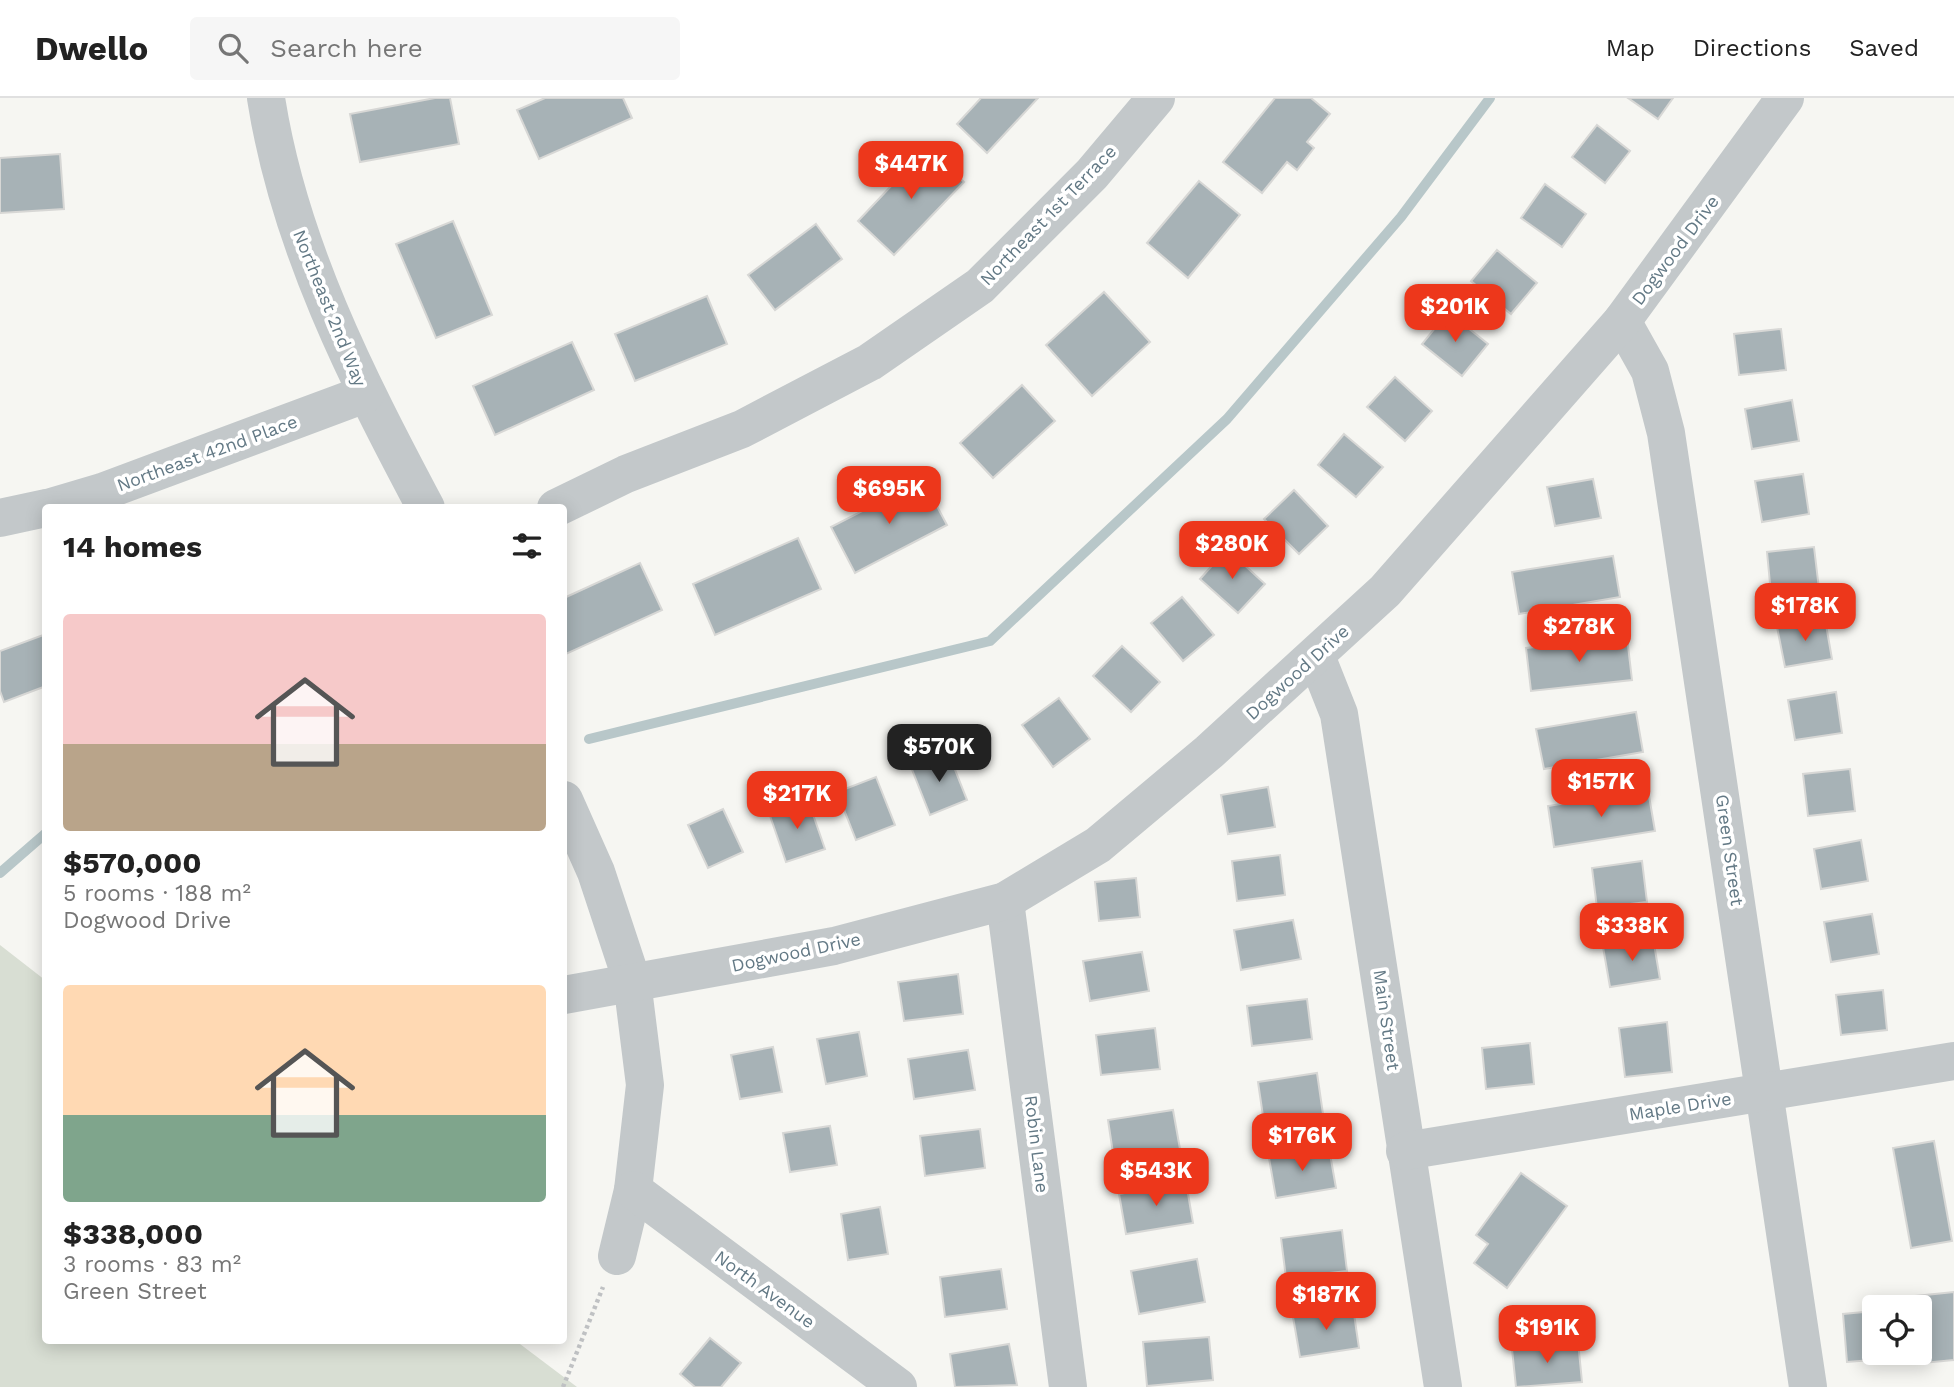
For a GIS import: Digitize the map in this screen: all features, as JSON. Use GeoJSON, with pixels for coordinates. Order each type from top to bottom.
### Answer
{"type":"FeatureCollection","features":[{"type":"Feature","properties":{"kind":"street","name":"Northeast 2nd Way"},"geometry":{"type":"LineString","coordinates":[[266,98],[293,215],[324,299],[365,394],[424,504]]}},
{"type":"Feature","properties":{"kind":"street","name":"Northeast 1st Terrace"},"geometry":{"type":"LineString","coordinates":[[564,504],[626,474],[743,429],[870,362],[892,347],[980,286],[1092,174],[1156,98]]}},
{"type":"Feature","properties":{"kind":"street","name":"Dogwood Drive"},"geometry":{"type":"LineString","coordinates":[[567,994],[834,946],[1005,901],[1098,845],[1316,656],[1385,591],[1622,321],[1785,98]]}},
{"type":"Feature","properties":{"kind":"street","name":"Green Street"},"geometry":{"type":"LineString","coordinates":[[1622,321],[1650,371],[1666,433],[1724,803],[1808,1387]]}},
{"type":"Feature","properties":{"kind":"street","name":"Northeast 42nd Place"},"geometry":{"type":"LineString","coordinates":[[61,504],[102,492],[365,394]]}},
{"type":"Feature","properties":{"kind":"street","name":"Northeast 42nd Place"},"geometry":{"type":"LineString","coordinates":[[0,518],[42,509]]}},
{"type":"Feature","properties":{"kind":"street","name":"Main Street"},"geometry":{"type":"LineString","coordinates":[[1316,656],[1339,714],[1443,1387]]}},
{"type":"Feature","properties":{"kind":"street"},"geometry":{"type":"LineString","coordinates":[[567,807],[596,872],[632,981],[645,1085],[633,1191],[612,1266]]}},
{"type":"Feature","properties":{"kind":"street","name":"Robin Lane"},"geometry":{"type":"LineString","coordinates":[[1005,901],[1068,1387]]}},
{"type":"Feature","properties":{"kind":"street","name":"Maple Drive"},"geometry":{"type":"LineString","coordinates":[[1405,1151],[1954,1061]]}},
{"type":"Feature","properties":{"kind":"street","name":"North Avenue"},"geometry":{"type":"LineString","coordinates":[[633,1191],[898,1387]]}},
{"type":"Feature","properties":{"kind":"path"},"geometry":{"type":"LineString","coordinates":[[563,1387],[612,1266]]}},
{"type":"Feature","properties":{"kind":"shaded area"},"geometry":{"type":"Polygon","coordinates":[[[0,945],[42,978],[42,1344],[520,1344],[577,1387],[0,1387],[0,945]]]}},
{"type":"Feature","properties":{"kind":"building"},"geometry":{"type":"Polygon","coordinates":[[[435,98],[450,98],[459,144],[360,162],[350,114],[435,98]]]}},
{"type":"Feature","properties":{"kind":"building"},"geometry":{"type":"Polygon","coordinates":[[[545,98],[623,98],[632,118],[539,159],[517,110],[545,98]]]}},
{"type":"Feature","properties":{"kind":"building"},"geometry":{"type":"Polygon","coordinates":[[[981,98],[1038,98],[987,153],[957,124],[981,98]]]}},
{"type":"Feature","properties":{"kind":"building"},"geometry":{"type":"Polygon","coordinates":[[[1275,98],[1311,98],[1330,114],[1307,142],[1314,148],[1297,170],[1287,162],[1262,193],[1223,162],[1275,98]]]}},
{"type":"Feature","properties":{"kind":"building"},"geometry":{"type":"Polygon","coordinates":[[[1628,98],[1673,98],[1658,119],[1628,98]]]}},
{"type":"Feature","properties":{"kind":"building"},"geometry":{"type":"Polygon","coordinates":[[[1597,125],[1630,151],[1605,183],[1572,157],[1597,125]]]}},
{"type":"Feature","properties":{"kind":"building"},"geometry":{"type":"Polygon","coordinates":[[[928,147],[964,182],[894,255],[858,221],[928,147]]]}},
{"type":"Feature","properties":{"kind":"building"},"geometry":{"type":"Polygon","coordinates":[[[60,154],[64,209],[0,213],[0,158],[60,154]]]}},
{"type":"Feature","properties":{"kind":"building"},"geometry":{"type":"Polygon","coordinates":[[[1199,181],[1240,215],[1188,278],[1147,243],[1199,181]]]}},
{"type":"Feature","properties":{"kind":"building"},"geometry":{"type":"Polygon","coordinates":[[[1545,184],[1586,214],[1562,247],[1521,218],[1545,184]]]}},
{"type":"Feature","properties":{"kind":"building"},"geometry":{"type":"Polygon","coordinates":[[[453,221],[492,315],[436,338],[396,244],[453,221]]]}},
{"type":"Feature","properties":{"kind":"building"},"geometry":{"type":"Polygon","coordinates":[[[816,224],[842,259],[775,310],[748,275],[816,224]]]}},
{"type":"Feature","properties":{"kind":"building"},"geometry":{"type":"Polygon","coordinates":[[[1497,250],[1537,283],[1511,314],[1471,281],[1497,250]]]}},
{"type":"Feature","properties":{"kind":"building"},"geometry":{"type":"Polygon","coordinates":[[[1104,292],[1150,342],[1092,396],[1046,345],[1104,292]]]}},
{"type":"Feature","properties":{"kind":"building"},"geometry":{"type":"Polygon","coordinates":[[[707,296],[727,344],[635,381],[615,334],[707,296]]]}},
{"type":"Feature","properties":{"kind":"building"},"geometry":{"type":"Polygon","coordinates":[[[1448,312],[1488,344],[1462,376],[1422,344],[1448,312]]]}},
{"type":"Feature","properties":{"kind":"building"},"geometry":{"type":"Polygon","coordinates":[[[1781,329],[1786,370],[1739,375],[1734,334],[1781,329]]]}},
{"type":"Feature","properties":{"kind":"building"},"geometry":{"type":"Polygon","coordinates":[[[572,342],[594,390],[495,435],[473,386],[572,342]]]}},
{"type":"Feature","properties":{"kind":"building"},"geometry":{"type":"Polygon","coordinates":[[[1395,377],[1432,411],[1405,441],[1367,407],[1395,377]]]}},
{"type":"Feature","properties":{"kind":"building"},"geometry":{"type":"Polygon","coordinates":[[[1022,385],[1055,421],[993,478],[960,443],[1022,385]]]}},
{"type":"Feature","properties":{"kind":"building"},"geometry":{"type":"Polygon","coordinates":[[[1792,400],[1799,441],[1752,449],[1745,409],[1792,400]]]}},
{"type":"Feature","properties":{"kind":"building"},"geometry":{"type":"Polygon","coordinates":[[[1344,434],[1383,467],[1356,497],[1318,465],[1344,434]]]}},
{"type":"Feature","properties":{"kind":"building"},"geometry":{"type":"Polygon","coordinates":[[[1803,474],[1809,514],[1762,522],[1755,481],[1803,474]]]}},
{"type":"Feature","properties":{"kind":"building"},"geometry":{"type":"Polygon","coordinates":[[[1593,479],[1601,518],[1555,526],[1547,487],[1593,479]]]}},
{"type":"Feature","properties":{"kind":"building"},"geometry":{"type":"Polygon","coordinates":[[[923,480],[947,525],[855,573],[831,527],[923,480]]]}},
{"type":"Feature","properties":{"kind":"building"},"geometry":{"type":"Polygon","coordinates":[[[1294,490],[1328,526],[1299,554],[1264,519],[1294,490]]]}},
{"type":"Feature","properties":{"kind":"building"},"geometry":{"type":"Polygon","coordinates":[[[798,538],[821,589],[715,635],[693,584],[798,538]]]}},
{"type":"Feature","properties":{"kind":"building"},"geometry":{"type":"Polygon","coordinates":[[[1814,547],[1819,589],[1771,594],[1767,552],[1814,547]]]}},
{"type":"Feature","properties":{"kind":"building"},"geometry":{"type":"Polygon","coordinates":[[[1227,549],[1265,584],[1238,613],[1200,579],[1227,549]]]}},
{"type":"Feature","properties":{"kind":"building"},"geometry":{"type":"Polygon","coordinates":[[[1613,556],[1620,597],[1519,614],[1512,572],[1613,556]]]}},
{"type":"Feature","properties":{"kind":"building"},"geometry":{"type":"Polygon","coordinates":[[[640,563],[662,610],[567,654],[567,597],[640,563]]]}},
{"type":"Feature","properties":{"kind":"building"},"geometry":{"type":"Polygon","coordinates":[[[1182,597],[1214,635],[1183,661],[1151,623],[1182,597]]]}},
{"type":"Feature","properties":{"kind":"building"},"geometry":{"type":"Polygon","coordinates":[[[1825,619],[1832,659],[1785,667],[1777,627],[1825,619]]]}},
{"type":"Feature","properties":{"kind":"building"},"geometry":{"type":"Polygon","coordinates":[[[42,635],[42,688],[4,702],[0,691],[0,651],[42,635]]]}},
{"type":"Feature","properties":{"kind":"building"},"geometry":{"type":"Polygon","coordinates":[[[1627,637],[1632,680],[1531,691],[1526,648],[1627,637]]]}},
{"type":"Feature","properties":{"kind":"building"},"geometry":{"type":"Polygon","coordinates":[[[1122,646],[1160,682],[1131,712],[1093,676],[1122,646]]]}},
{"type":"Feature","properties":{"kind":"building"},"geometry":{"type":"Polygon","coordinates":[[[1836,692],[1842,733],[1795,740],[1788,700],[1836,692]]]}},
{"type":"Feature","properties":{"kind":"building"},"geometry":{"type":"Polygon","coordinates":[[[1059,698],[1090,739],[1053,767],[1022,725],[1059,698]]]}},
{"type":"Feature","properties":{"kind":"building"},"geometry":{"type":"Polygon","coordinates":[[[1636,712],[1643,752],[1544,769],[1536,729],[1636,712]]]}},
{"type":"Feature","properties":{"kind":"building"},"geometry":{"type":"Polygon","coordinates":[[[948,752],[967,800],[930,815],[911,767],[948,752]]]}},
{"type":"Feature","properties":{"kind":"building"},"geometry":{"type":"Polygon","coordinates":[[[1850,769],[1855,811],[1808,816],[1803,774],[1850,769]]]}},
{"type":"Feature","properties":{"kind":"building"},"geometry":{"type":"Polygon","coordinates":[[[876,777],[895,825],[856,840],[837,792],[876,777]]]}},
{"type":"Feature","properties":{"kind":"building"},"geometry":{"type":"Polygon","coordinates":[[[1268,787],[1275,827],[1228,834],[1221,795],[1268,787]]]}},
{"type":"Feature","properties":{"kind":"building"},"geometry":{"type":"Polygon","coordinates":[[[1648,790],[1655,831],[1554,847],[1548,806],[1648,790]]]}},
{"type":"Feature","properties":{"kind":"building"},"geometry":{"type":"Polygon","coordinates":[[[808,800],[825,849],[786,862],[769,813],[808,800]]]}},
{"type":"Feature","properties":{"kind":"building"},"geometry":{"type":"Polygon","coordinates":[[[723,809],[743,852],[708,868],[688,825],[723,809]]]}},
{"type":"Feature","properties":{"kind":"building"},"geometry":{"type":"Polygon","coordinates":[[[1861,840],[1868,881],[1821,889],[1814,849],[1861,840]]]}},
{"type":"Feature","properties":{"kind":"building"},"geometry":{"type":"Polygon","coordinates":[[[1280,855],[1285,895],[1237,901],[1232,861],[1280,855]]]}},
{"type":"Feature","properties":{"kind":"building"},"geometry":{"type":"Polygon","coordinates":[[[1642,861],[1647,902],[1597,908],[1592,868],[1642,861]]]}},
{"type":"Feature","properties":{"kind":"building"},"geometry":{"type":"Polygon","coordinates":[[[1136,878],[1140,917],[1099,921],[1095,882],[1136,878]]]}},
{"type":"Feature","properties":{"kind":"building"},"geometry":{"type":"Polygon","coordinates":[[[1872,914],[1879,954],[1831,962],[1824,922],[1872,914]]]}},
{"type":"Feature","properties":{"kind":"building"},"geometry":{"type":"Polygon","coordinates":[[[1293,920],[1301,959],[1241,970],[1234,930],[1293,920]]]}},
{"type":"Feature","properties":{"kind":"building"},"geometry":{"type":"Polygon","coordinates":[[[1653,938],[1660,979],[1610,987],[1603,947],[1653,938]]]}},
{"type":"Feature","properties":{"kind":"building"},"geometry":{"type":"Polygon","coordinates":[[[1142,952],[1149,991],[1090,1001],[1083,961],[1142,952]]]}},
{"type":"Feature","properties":{"kind":"building"},"geometry":{"type":"Polygon","coordinates":[[[958,974],[963,1014],[904,1021],[898,982],[958,974]]]}},
{"type":"Feature","properties":{"kind":"building"},"geometry":{"type":"Polygon","coordinates":[[[1883,990],[1887,1030],[1841,1035],[1836,995],[1883,990]]]}},
{"type":"Feature","properties":{"kind":"building"},"geometry":{"type":"Polygon","coordinates":[[[1307,999],[1312,1039],[1252,1046],[1247,1006],[1307,999]]]}},
{"type":"Feature","properties":{"kind":"building"},"geometry":{"type":"Polygon","coordinates":[[[1667,1022],[1672,1072],[1625,1077],[1619,1028],[1667,1022]]]}},
{"type":"Feature","properties":{"kind":"building"},"geometry":{"type":"Polygon","coordinates":[[[1155,1028],[1160,1069],[1101,1075],[1096,1035],[1155,1028]]]}},
{"type":"Feature","properties":{"kind":"building"},"geometry":{"type":"Polygon","coordinates":[[[859,1032],[867,1076],[826,1084],[817,1039],[859,1032]]]}},
{"type":"Feature","properties":{"kind":"building"},"geometry":{"type":"Polygon","coordinates":[[[1530,1043],[1534,1084],[1486,1089],[1482,1048],[1530,1043]]]}},
{"type":"Feature","properties":{"kind":"building"},"geometry":{"type":"Polygon","coordinates":[[[773,1047],[782,1092],[740,1099],[731,1055],[773,1047]]]}},
{"type":"Feature","properties":{"kind":"building"},"geometry":{"type":"Polygon","coordinates":[[[968,1050],[975,1090],[914,1099],[908,1059],[968,1050]]]}},
{"type":"Feature","properties":{"kind":"building"},"geometry":{"type":"Polygon","coordinates":[[[1317,1073],[1323,1114],[1264,1123],[1258,1082],[1317,1073]]]}},
{"type":"Feature","properties":{"kind":"building"},"geometry":{"type":"Polygon","coordinates":[[[1173,1110],[1180,1149],[1114,1160],[1108,1120],[1173,1110]]]}},
{"type":"Feature","properties":{"kind":"building"},"geometry":{"type":"Polygon","coordinates":[[[830,1126],[837,1165],[790,1172],[783,1133],[830,1126]]]}},
{"type":"Feature","properties":{"kind":"building"},"geometry":{"type":"Polygon","coordinates":[[[980,1129],[985,1168],[925,1176],[920,1136],[980,1129]]]}},
{"type":"Feature","properties":{"kind":"building"},"geometry":{"type":"Polygon","coordinates":[[[1934,1141],[1952,1241],[1911,1248],[1893,1148],[1934,1141]]]}},
{"type":"Feature","properties":{"kind":"building"},"geometry":{"type":"Polygon","coordinates":[[[1329,1148],[1336,1188],[1276,1198],[1269,1158],[1329,1148]]]}},
{"type":"Feature","properties":{"kind":"building"},"geometry":{"type":"Polygon","coordinates":[[[1521,1173],[1567,1206],[1507,1288],[1474,1263],[1488,1244],[1476,1235],[1521,1173]]]}},
{"type":"Feature","properties":{"kind":"building"},"geometry":{"type":"Polygon","coordinates":[[[1186,1182],[1193,1223],[1126,1234],[1119,1194],[1186,1182]]]}},
{"type":"Feature","properties":{"kind":"building"},"geometry":{"type":"Polygon","coordinates":[[[880,1207],[888,1254],[848,1260],[841,1214],[880,1207]]]}},
{"type":"Feature","properties":{"kind":"building"},"geometry":{"type":"Polygon","coordinates":[[[1342,1230],[1347,1271],[1286,1278],[1281,1238],[1342,1230]]]}},
{"type":"Feature","properties":{"kind":"building"},"geometry":{"type":"Polygon","coordinates":[[[1197,1259],[1205,1302],[1139,1314],[1131,1271],[1197,1259]]]}},
{"type":"Feature","properties":{"kind":"building"},"geometry":{"type":"Polygon","coordinates":[[[1001,1269],[1007,1309],[945,1317],[940,1277],[1001,1269]]]}},
{"type":"Feature","properties":{"kind":"building"},"geometry":{"type":"Polygon","coordinates":[[[1954,1292],[1954,1360],[1932,1362],[1932,1295],[1926,1295],[1954,1292]]]}},
{"type":"Feature","properties":{"kind":"building"},"geometry":{"type":"Polygon","coordinates":[[[1353,1307],[1359,1348],[1300,1357],[1293,1317],[1353,1307]]]}},
{"type":"Feature","properties":{"kind":"building"},"geometry":{"type":"Polygon","coordinates":[[[1862,1312],[1862,1361],[1847,1362],[1843,1314],[1862,1312]]]}},
{"type":"Feature","properties":{"kind":"building"},"geometry":{"type":"Polygon","coordinates":[[[1209,1337],[1213,1380],[1147,1386],[1143,1342],[1209,1337]]]}},
{"type":"Feature","properties":{"kind":"building"},"geometry":{"type":"Polygon","coordinates":[[[710,1338],[741,1363],[721,1387],[695,1387],[680,1374],[710,1338]]]}},
{"type":"Feature","properties":{"kind":"building"},"geometry":{"type":"Polygon","coordinates":[[[1578,1341],[1582,1382],[1516,1387],[1512,1349],[1578,1341]]]}},
{"type":"Feature","properties":{"kind":"building"},"geometry":{"type":"Polygon","coordinates":[[[1009,1344],[1017,1385],[955,1387],[950,1354],[1009,1344]]]}},
{"type":"Feature","properties":{"kind":"waterway"},"geometry":{"type":"LineString","coordinates":[[589,739],[990,641],[1227,419],[1401,217],[1490,98]]}},
{"type":"Feature","properties":{"kind":"waterway"},"geometry":{"type":"LineString","coordinates":[[0,873],[42,836]]}}]}
